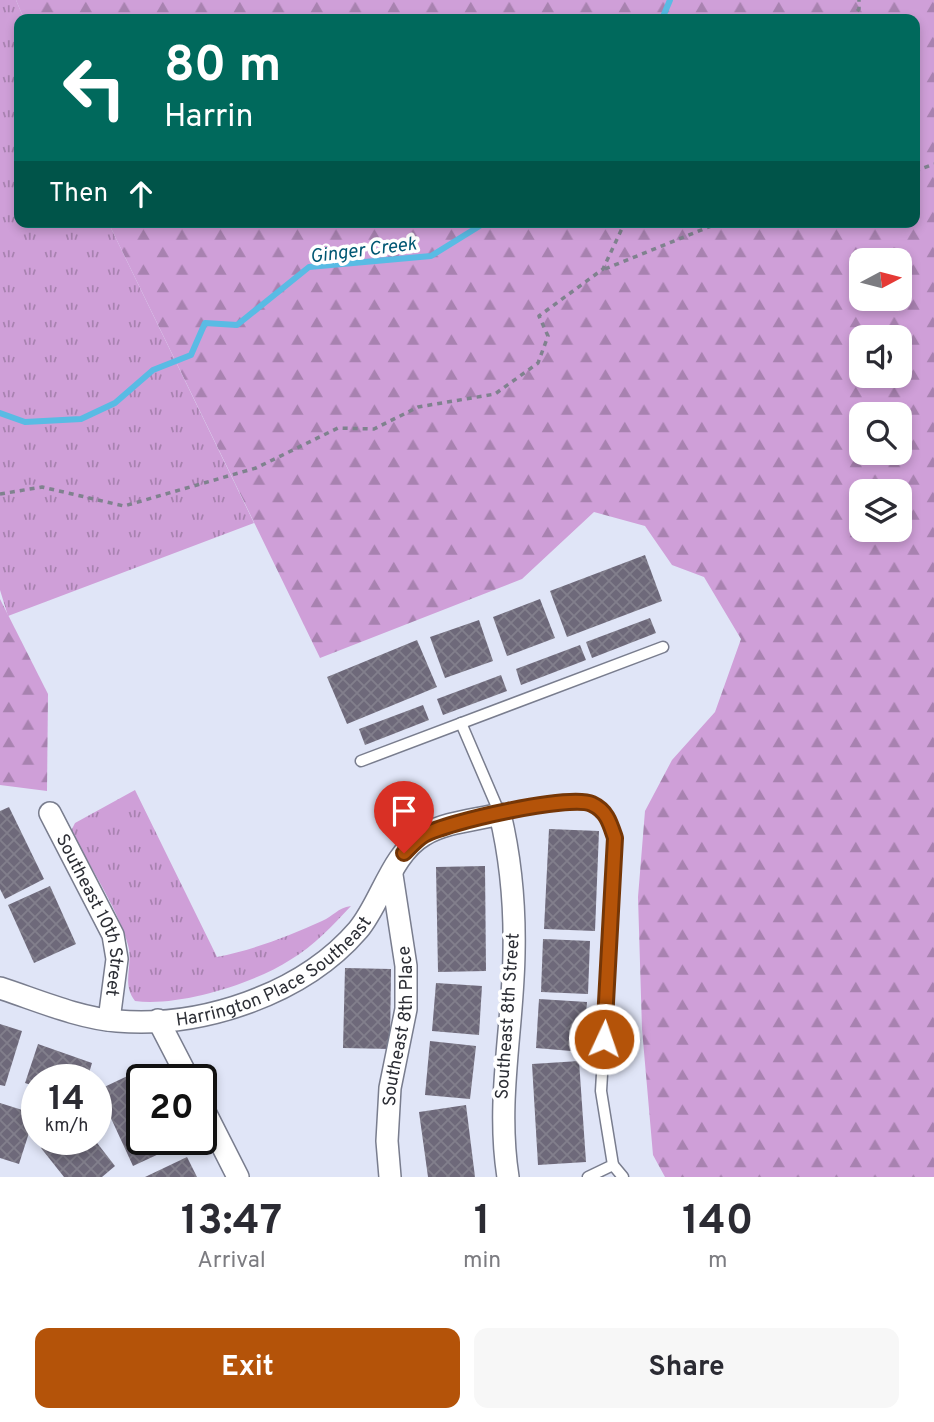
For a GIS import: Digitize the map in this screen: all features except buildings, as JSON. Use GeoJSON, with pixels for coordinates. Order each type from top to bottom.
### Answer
{"type":"FeatureCollection","features":[{"type":"Feature","properties":{"kind":"street","name":"Southeast 10th Street"},"geometry":{"type":"LineString","coordinates":[[50,813],[113,935],[117,959],[108,1020]]}},
{"type":"Feature","properties":{"kind":"street","name":"Harrington Place Southeast"},"geometry":{"type":"LineString","coordinates":[[0,988],[108,1020],[158,1020],[223,1009],[270,994],[302,978],[333,956],[358,929],[404,853],[423,835],[500,814]]}},
{"type":"Feature","properties":{"kind":"street","name":"Southeast 8th Street"},"geometry":{"type":"LineString","coordinates":[[500,814],[512,863],[514,954],[501,1111],[508,1177]]}},
{"type":"Feature","properties":{"kind":"street","name":"Southeast 8th Place"},"geometry":{"type":"LineString","coordinates":[[390,1177],[387,1141],[390,1088],[406,1009],[406,967],[392,875]]}},
{"type":"Feature","properties":{"kind":"street"},"geometry":{"type":"LineString","coordinates":[[158,1020],[181,1064]]}},
{"type":"Feature","properties":{"kind":"street"},"geometry":{"type":"LineString","coordinates":[[217,1136],[238,1177]]}},
{"type":"Feature","properties":{"kind":"lane"},"geometry":{"type":"LineString","coordinates":[[361,761],[663,647]]}},
{"type":"Feature","properties":{"kind":"lane"},"geometry":{"type":"LineString","coordinates":[[461,723],[500,814],[572,801],[590,803],[608,818],[615,838],[601,1091],[613,1165],[623,1177]]}},
{"type":"Feature","properties":{"kind":"lane"},"geometry":{"type":"LineString","coordinates":[[588,1177],[613,1165]]}},
{"type":"Feature","properties":{"kind":"path"},"geometry":{"type":"LineString","coordinates":[[603,269],[622,228]]}},
{"type":"Feature","properties":{"kind":"path"},"geometry":{"type":"LineString","coordinates":[[0,494],[42,487],[124,506],[256,468],[338,428],[374,429],[418,407],[495,394],[538,363],[548,336],[539,316],[603,269],[706,228]]}},
{"type":"Feature","properties":{"kind":"green space"},"geometry":{"type":"Polygon","coordinates":[[[0,0],[16,0],[22,14],[14,14],[14,228],[111,228],[254,523],[8,616],[0,590],[0,0]]]}},
{"type":"Feature","properties":{"kind":"green space"},"geometry":{"type":"Polygon","coordinates":[[[16,0],[934,0],[934,1177],[665,1177],[653,1155],[642,1029],[638,897],[645,811],[672,760],[715,712],[741,639],[704,577],[672,565],[645,526],[594,512],[522,579],[320,658],[111,228],[920,228],[920,14],[22,14],[16,0]]]}},
{"type":"Feature","properties":{"kind":"green space"},"geometry":{"type":"Polygon","coordinates":[[[0,599],[48,694],[47,791],[0,785],[0,599]]]}},
{"type":"Feature","properties":{"kind":"green space"},"geometry":{"type":"Polygon","coordinates":[[[135,790],[217,957],[284,937],[351,906],[307,948],[256,977],[193,997],[172,1001],[135,1001],[129,989],[130,956],[125,936],[112,906],[71,831],[75,823],[135,790]]]}},
{"type":"Feature","properties":{"kind":"waterway","name":"Ginger Creek"},"geometry":{"type":"LineString","coordinates":[[664,14],[670,0]]}},
{"type":"Feature","properties":{"kind":"waterway","name":"Ginger Creek"},"geometry":{"type":"LineString","coordinates":[[0,413],[25,422],[81,419],[115,403],[153,370],[191,355],[205,323],[237,325],[309,267],[431,256],[476,228]]}},
{"type":"Feature","properties":{"kind":"route"},"geometry":{"type":"LineString","coordinates":[[404,853],[423,835],[446,827],[549,803],[590,803],[601,810],[608,818],[615,838],[604,1039]]}}]}
